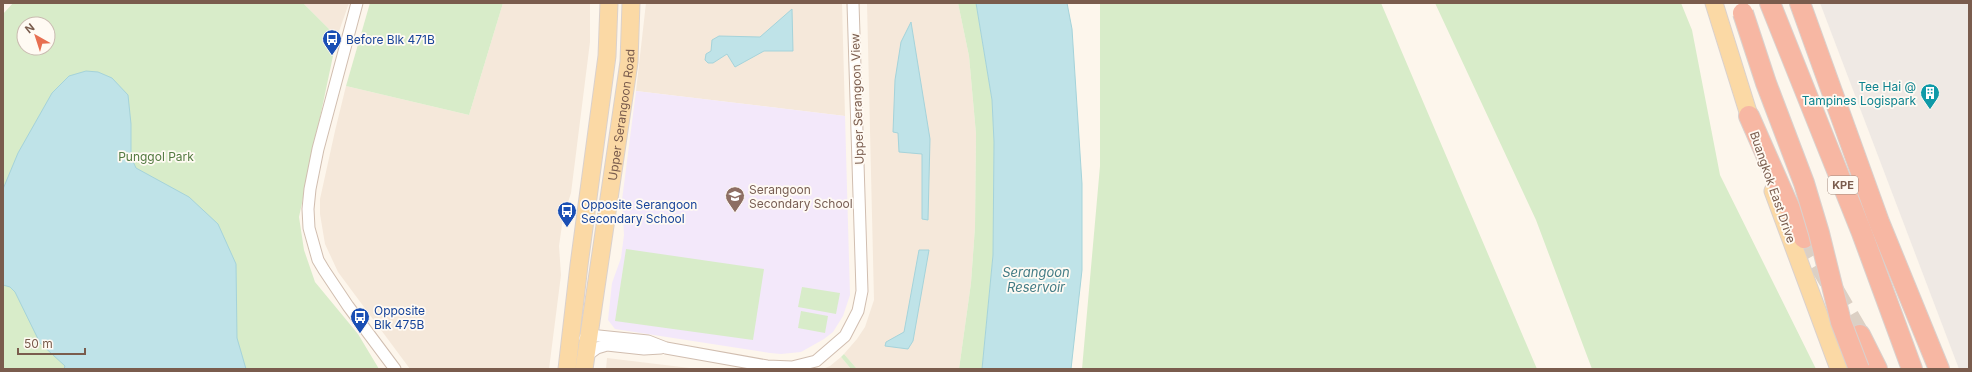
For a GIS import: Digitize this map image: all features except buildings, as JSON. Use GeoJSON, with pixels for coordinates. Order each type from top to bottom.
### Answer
{"type":"FeatureCollection","features":[{"type":"Feature","properties":{"kind":"highway","name":"KPE"},"geometry":{"type":"LineString","coordinates":[[1770,3],[1862,233],[1912,369]]}},
{"type":"Feature","properties":{"kind":"highway","name":"KPE"},"geometry":{"type":"LineString","coordinates":[[1800,3],[1879,222],[1939,369]]}},
{"type":"Feature","properties":{"kind":"highway"},"geometry":{"type":"LineString","coordinates":[[1741,8],[1766,83],[1804,183],[1820,233],[1841,322],[1859,369]]}},
{"type":"Feature","properties":{"kind":"highway"},"geometry":{"type":"LineString","coordinates":[[1749,116],[1804,238]]}},
{"type":"Feature","properties":{"kind":"highway"},"geometry":{"type":"LineString","coordinates":[[1860,335],[1877,369]]}},
{"type":"Feature","properties":{"kind":"main road","name":"Upper Serangoon Road"},"geometry":{"type":"LineString","coordinates":[[567,363],[607,56],[609,3]]}},
{"type":"Feature","properties":{"kind":"main road","name":"Upper Serangoon Road"},"geometry":{"type":"LineString","coordinates":[[585,363],[628,62],[631,3]]}},
{"type":"Feature","properties":{"kind":"main road","name":"Buangkok East Drive"},"geometry":{"type":"LineString","coordinates":[[1714,3],[1763,163],[1839,369]]}},
{"type":"Feature","properties":{"kind":"street"},"geometry":{"type":"LineString","coordinates":[[358,3],[318,149],[310,189],[308,209],[309,228],[318,260],[324,270],[348,306],[395,369]]}},
{"type":"Feature","properties":{"kind":"street","name":"Upper Serangoon View"},"geometry":{"type":"LineString","coordinates":[[589,335],[648,341],[666,348],[767,366],[792,367],[816,361],[845,336],[852,327],[861,302],[862,275],[854,3]]}},
{"type":"Feature","properties":{"kind":"street"},"geometry":{"type":"LineString","coordinates":[[567,363],[589,335]]}},
{"type":"Feature","properties":{"kind":"street","name":"Upper Serangoon View"},"geometry":{"type":"LineString","coordinates":[[585,363],[597,348],[607,345],[644,349],[666,348]]}},
{"type":"Feature","properties":{"kind":"shaded area"},"geometry":{"type":"Polygon","coordinates":[[[303,3],[349,3],[337,37],[303,3]]]}},
{"type":"Feature","properties":{"kind":"shaded area"},"geometry":{"type":"Polygon","coordinates":[[[503,3],[590,3],[590,42],[571,193],[563,218],[559,246],[561,275],[549,369],[410,369],[338,272],[325,244],[320,214],[320,199],[346,86],[469,115],[503,3]]]}},
{"type":"Feature","properties":{"kind":"shaded area"},"geometry":{"type":"Polygon","coordinates":[[[646,3],[842,3],[845,116],[636,91],[646,3]]]}},
{"type":"Feature","properties":{"kind":"shaded area"},"geometry":{"type":"Polygon","coordinates":[[[867,3],[958,3],[969,56],[976,134],[975,227],[971,283],[959,369],[857,369],[844,354],[865,327],[874,300],[867,3]]]}},
{"type":"Feature","properties":{"kind":"shaded area"},"geometry":{"type":"Polygon","coordinates":[[[1820,3],[1969,3],[1969,369],[1959,369],[1820,3]]]}},
{"type":"Feature","properties":{"kind":"shaded area","name":"Serangoon Secondary School"},"geometry":{"type":"Polygon","coordinates":[[[636,91],[845,116],[850,295],[843,316],[833,332],[801,352],[781,354],[615,329],[608,320],[612,283],[621,258],[624,235],[622,200],[636,91]]]}},
{"type":"Feature","properties":{"kind":"shaded area"},"geometry":{"type":"Polygon","coordinates":[[[841,357],[851,369],[823,369],[830,366],[841,357]]]}},
{"type":"Feature","properties":{"kind":"shaded area"},"geometry":{"type":"Polygon","coordinates":[[[607,358],[698,369],[606,369],[607,358]]]}},
{"type":"Feature","properties":{"kind":"green space","name":"Punggol Park"},"geometry":{"type":"Polygon","coordinates":[[[13,3],[303,3],[337,37],[299,217],[304,250],[315,282],[358,334],[379,369],[3,369],[3,14],[13,3]]]}},
{"type":"Feature","properties":{"kind":"green space"},"geometry":{"type":"Polygon","coordinates":[[[370,3],[503,3],[469,115],[346,86],[370,3]]]}},
{"type":"Feature","properties":{"kind":"green space"},"geometry":{"type":"Polygon","coordinates":[[[958,3],[976,3],[992,100],[994,142],[993,255],[982,369],[959,369],[971,283],[975,227],[976,134],[969,56],[958,3]]]}},
{"type":"Feature","properties":{"kind":"green space"},"geometry":{"type":"Polygon","coordinates":[[[1100,3],[1381,3],[1537,369],[1082,369],[1100,166],[1100,3]]]}},
{"type":"Feature","properties":{"kind":"green space"},"geometry":{"type":"Polygon","coordinates":[[[1435,3],[1681,3],[1692,30],[1720,175],[1816,369],[1592,369],[1536,220],[1435,3]]]}},
{"type":"Feature","properties":{"kind":"green space"},"geometry":{"type":"Polygon","coordinates":[[[626,249],[764,269],[753,340],[615,321],[626,249]]]}},
{"type":"Feature","properties":{"kind":"green space"},"geometry":{"type":"Polygon","coordinates":[[[802,287],[840,293],[836,314],[798,307],[802,287]]]}},
{"type":"Feature","properties":{"kind":"green space"},"geometry":{"type":"Polygon","coordinates":[[[801,311],[828,316],[825,333],[798,328],[801,311]]]}},
{"type":"Feature","properties":{"kind":"green space"},"geometry":{"type":"Polygon","coordinates":[[[844,354],[857,369],[851,369],[841,357],[844,354]]]}},
{"type":"Feature","properties":{"kind":"water","name":"Serangoon Reservoir"},"geometry":{"type":"Polygon","coordinates":[[[976,3],[1067,3],[1072,29],[1082,184],[1082,270],[1071,369],[982,369],[993,255],[994,142],[992,100],[976,3]]]}},
{"type":"Feature","properties":{"kind":"water"},"geometry":{"type":"Polygon","coordinates":[[[792,9],[793,51],[764,51],[735,67],[727,54],[713,63],[708,63],[705,60],[706,54],[711,51],[712,40],[719,36],[760,37],[792,9]]]}},
{"type":"Feature","properties":{"kind":"water"},"geometry":{"type":"Polygon","coordinates":[[[911,22],[930,139],[928,220],[922,219],[922,154],[899,152],[898,133],[893,132],[895,80],[901,42],[911,22]]]}},
{"type":"Feature","properties":{"kind":"water"},"geometry":{"type":"Polygon","coordinates":[[[86,71],[98,72],[112,78],[128,95],[131,124],[131,157],[136,168],[189,197],[218,224],[236,264],[237,338],[246,369],[64,369],[65,366],[40,343],[15,292],[10,287],[3,285],[3,189],[18,153],[52,93],[69,76],[86,71]]]}},
{"type":"Feature","properties":{"kind":"water"},"geometry":{"type":"Polygon","coordinates":[[[919,250],[929,250],[913,341],[908,349],[885,346],[886,342],[904,332],[919,250]]]}},
{"type":"Feature","properties":{"kind":"tunnel"},"geometry":{"type":"LineString","coordinates":[[1804,238],[1860,335]]}},
{"type":"Feature","properties":{"kind":"place","name":"Before Blk 471B"},"geometry":{"type":"Point","coordinates":[332,56]}},
{"type":"Feature","properties":{"kind":"place","name":"Tee Hai @ Tampines Logispark"},"geometry":{"type":"Point","coordinates":[1930,110]}},
{"type":"Feature","properties":{"kind":"place","name":"Serangoon Secondary School"},"geometry":{"type":"Point","coordinates":[735,213]}},
{"type":"Feature","properties":{"kind":"place","name":"Opposite Serangoon Secondary School"},"geometry":{"type":"Point","coordinates":[567,228]}},
{"type":"Feature","properties":{"kind":"place","name":"Opposite Blk 475B"},"geometry":{"type":"Point","coordinates":[360,334]}}]}
